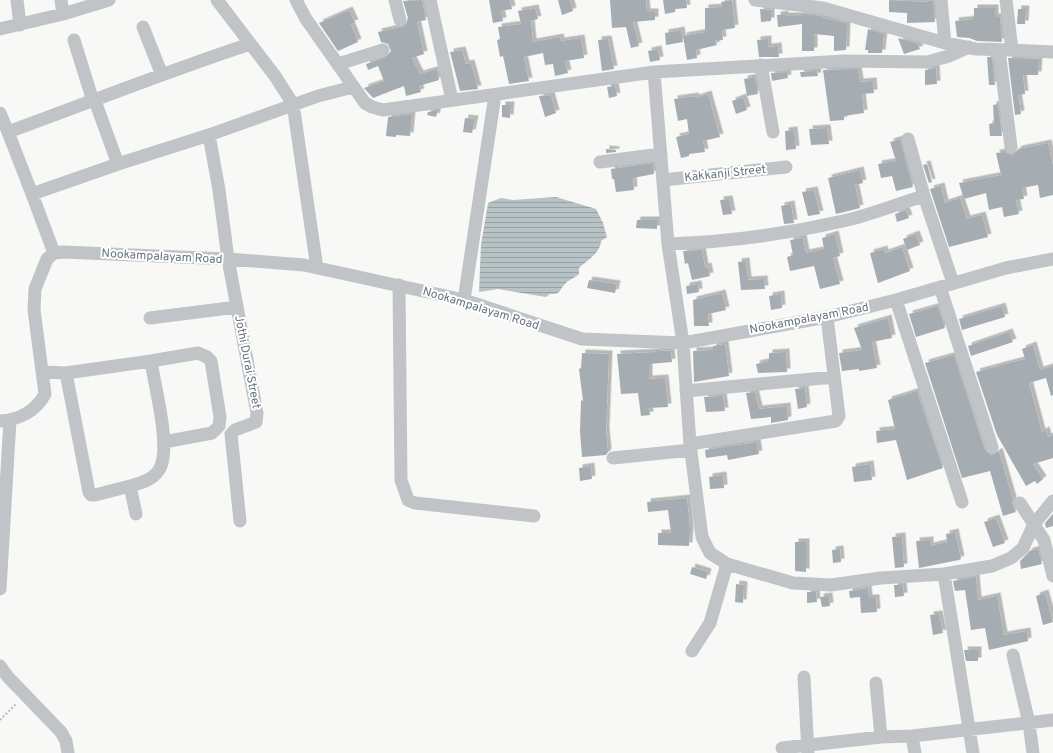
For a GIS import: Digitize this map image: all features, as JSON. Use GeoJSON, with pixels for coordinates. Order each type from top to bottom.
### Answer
{"type":"FeatureCollection","features":[{"type":"Feature","properties":{"kind":"street"},"geometry":{"type":"LineString","coordinates":[[17,0],[20,25]]}},
{"type":"Feature","properties":{"kind":"street"},"geometry":{"type":"LineString","coordinates":[[61,0],[63,14]]}},
{"type":"Feature","properties":{"kind":"street"},"geometry":{"type":"LineString","coordinates":[[0,29],[63,14],[109,0]]}},
{"type":"Feature","properties":{"kind":"street"},"geometry":{"type":"LineString","coordinates":[[217,0],[275,76],[293,104],[317,268]]}},
{"type":"Feature","properties":{"kind":"street"},"geometry":{"type":"LineString","coordinates":[[296,0],[306,19],[365,103],[384,110],[654,72],[761,65],[844,62],[927,62],[948,56],[969,47]]}},
{"type":"Feature","properties":{"kind":"street"},"geometry":{"type":"LineString","coordinates":[[395,0],[400,20]]}},
{"type":"Feature","properties":{"kind":"street"},"geometry":{"type":"LineString","coordinates":[[430,0],[452,100]]}},
{"type":"Feature","properties":{"kind":"street"},"geometry":{"type":"LineString","coordinates":[[756,0],[823,8],[945,43],[969,47],[1053,52]]}},
{"type":"Feature","properties":{"kind":"street"},"geometry":{"type":"LineString","coordinates":[[941,0],[945,43]]}},
{"type":"Feature","properties":{"kind":"street"},"geometry":{"type":"LineString","coordinates":[[1006,0],[1005,50],[1010,147]]}},
{"type":"Feature","properties":{"kind":"street"},"geometry":{"type":"LineString","coordinates":[[143,27],[162,75]]}},
{"type":"Feature","properties":{"kind":"street"},"geometry":{"type":"LineString","coordinates":[[74,40],[94,101],[118,164]]}},
{"type":"Feature","properties":{"kind":"street"},"geometry":{"type":"LineString","coordinates":[[8,132],[94,101],[188,64],[250,44]]}},
{"type":"Feature","properties":{"kind":"street"},"geometry":{"type":"LineString","coordinates":[[338,64],[383,50]]}},
{"type":"Feature","properties":{"kind":"street"},"geometry":{"type":"LineString","coordinates":[[761,65],[773,132]]}},
{"type":"Feature","properties":{"kind":"street"},"geometry":{"type":"LineString","coordinates":[[654,72],[668,244],[683,343],[690,447],[702,537],[710,553],[727,564],[793,583],[832,585],[881,578],[944,574],[992,566],[1011,558],[1023,548],[1034,524],[1053,501]]}},
{"type":"Feature","properties":{"kind":"street"},"geometry":{"type":"LineString","coordinates":[[32,194],[118,164],[209,135],[293,104],[353,87]]}},
{"type":"Feature","properties":{"kind":"street"},"geometry":{"type":"LineString","coordinates":[[464,300],[495,95]]}},
{"type":"Feature","properties":{"kind":"street"},"geometry":{"type":"LineString","coordinates":[[0,113],[54,253],[47,259],[35,289],[34,298],[34,310],[44,372],[45,394],[40,404],[26,413],[5,421],[0,589]]}},
{"type":"Feature","properties":{"kind":"street","name":"Jothi Durai Street"},"geometry":{"type":"LineString","coordinates":[[209,135],[219,190],[228,259],[258,418],[253,424],[235,430],[232,434],[240,521]]}},
{"type":"Feature","properties":{"kind":"street"},"geometry":{"type":"LineString","coordinates":[[908,139],[924,196],[953,283]]}},
{"type":"Feature","properties":{"kind":"street"},"geometry":{"type":"LineString","coordinates":[[600,162],[661,154]]}},
{"type":"Feature","properties":{"kind":"street","name":"Kakkanji Street"},"geometry":{"type":"LineString","coordinates":[[663,180],[786,167]]}},
{"type":"Feature","properties":{"kind":"street"},"geometry":{"type":"LineString","coordinates":[[668,244],[706,243],[844,221],[924,196]]}},
{"type":"Feature","properties":{"kind":"street","name":"Nookampalayam Road"},"geometry":{"type":"LineString","coordinates":[[54,253],[63,252],[228,259],[317,268],[464,300],[582,339],[683,343],[827,317],[896,300],[1006,268],[1053,259]]}},
{"type":"Feature","properties":{"kind":"street"},"geometry":{"type":"LineString","coordinates":[[399,285],[401,480],[408,500],[415,503],[534,516]]}},
{"type":"Feature","properties":{"kind":"street"},"geometry":{"type":"LineString","coordinates":[[940,287],[992,448]]}},
{"type":"Feature","properties":{"kind":"street"},"geometry":{"type":"LineString","coordinates":[[896,300],[962,502]]}},
{"type":"Feature","properties":{"kind":"street"},"geometry":{"type":"LineString","coordinates":[[150,318],[237,307]]}},
{"type":"Feature","properties":{"kind":"street"},"geometry":{"type":"LineString","coordinates":[[613,458],[690,447],[836,421],[838,416],[827,317]]}},
{"type":"Feature","properties":{"kind":"street"},"geometry":{"type":"LineString","coordinates":[[44,372],[66,373],[198,353],[207,357],[211,361],[220,417],[219,426],[212,433],[164,442]]}},
{"type":"Feature","properties":{"kind":"street"},"geometry":{"type":"LineString","coordinates":[[66,373],[89,492],[91,495],[96,495],[148,480],[156,474],[161,467],[164,442],[151,361]]}},
{"type":"Feature","properties":{"kind":"street"},"geometry":{"type":"LineString","coordinates":[[686,391],[834,377]]}},
{"type":"Feature","properties":{"kind":"street"},"geometry":{"type":"LineString","coordinates":[[130,486],[136,514]]}},
{"type":"Feature","properties":{"kind":"street"},"geometry":{"type":"LineString","coordinates":[[1020,503],[1044,540],[1053,576]]}},
{"type":"Feature","properties":{"kind":"street"},"geometry":{"type":"LineString","coordinates":[[692,651],[710,623],[727,564]]}},
{"type":"Feature","properties":{"kind":"street"},"geometry":{"type":"LineString","coordinates":[[944,574],[974,753]]}},
{"type":"Feature","properties":{"kind":"street"},"geometry":{"type":"LineString","coordinates":[[1013,655],[1029,723],[1033,753]]}},
{"type":"Feature","properties":{"kind":"street"},"geometry":{"type":"LineString","coordinates":[[0,666],[24,694],[61,732],[66,741],[68,753]]}},
{"type":"Feature","properties":{"kind":"street"},"geometry":{"type":"LineString","coordinates":[[804,677],[807,749]]}},
{"type":"Feature","properties":{"kind":"street"},"geometry":{"type":"LineString","coordinates":[[876,683],[881,737]]}},
{"type":"Feature","properties":{"kind":"street"},"geometry":{"type":"LineString","coordinates":[[782,748],[807,749],[881,737],[912,736],[970,728],[1053,720]]}},
{"type":"Feature","properties":{"kind":"street"},"geometry":{"type":"LineString","coordinates":[[912,736],[915,753]]}},
{"type":"Feature","properties":{"kind":"path"},"geometry":{"type":"LineString","coordinates":[[0,720],[24,694]]}},
{"type":"Feature","properties":{"kind":"shaded area"},"geometry":{"type":"Polygon","coordinates":[[[556,197],[596,209],[603,223],[607,237],[601,241],[596,253],[579,268],[579,274],[566,283],[558,293],[550,294],[546,297],[498,289],[479,292],[481,245],[488,203],[501,198],[513,200],[556,197]]]}},
{"type":"Feature","properties":{"kind":"building"},"geometry":{"type":"Polygon","coordinates":[[[422,0],[426,20],[417,22],[424,54],[412,58],[420,74],[437,69],[439,80],[419,86],[421,92],[406,96],[404,86],[373,98],[364,88],[384,81],[378,66],[368,70],[366,64],[386,57],[391,51],[388,44],[381,42],[378,32],[405,26],[408,18],[403,1],[422,0]]]}},
{"type":"Feature","properties":{"kind":"building"},"geometry":{"type":"Polygon","coordinates":[[[489,0],[510,0],[512,9],[501,11],[503,21],[493,23],[489,0]]]}},
{"type":"Feature","properties":{"kind":"building"},"geometry":{"type":"Polygon","coordinates":[[[558,0],[570,0],[573,11],[562,15],[558,0]]]}},
{"type":"Feature","properties":{"kind":"building"},"geometry":{"type":"Polygon","coordinates":[[[610,0],[646,0],[647,12],[655,12],[655,20],[633,22],[639,46],[631,48],[626,27],[612,28],[610,0]]]}},
{"type":"Feature","properties":{"kind":"building"},"geometry":{"type":"Polygon","coordinates":[[[663,0],[686,0],[687,8],[675,9],[675,12],[665,14],[663,0]]]}},
{"type":"Feature","properties":{"kind":"building"},"geometry":{"type":"Polygon","coordinates":[[[732,0],[735,28],[722,30],[723,40],[715,40],[717,45],[696,50],[697,58],[687,60],[683,36],[705,32],[705,8],[722,7],[721,2],[732,0]]]}},
{"type":"Feature","properties":{"kind":"building"},"geometry":{"type":"Polygon","coordinates":[[[889,0],[925,2],[933,0],[935,22],[907,23],[907,13],[889,12],[889,0]]]}},
{"type":"Feature","properties":{"kind":"building"},"geometry":{"type":"Polygon","coordinates":[[[535,8],[538,19],[531,21],[533,42],[560,37],[561,41],[581,38],[584,58],[565,61],[568,73],[555,76],[553,64],[545,65],[543,53],[524,57],[529,81],[509,84],[503,56],[500,57],[497,40],[500,39],[498,27],[521,24],[518,11],[535,8]]]}},
{"type":"Feature","properties":{"kind":"building"},"geometry":{"type":"Polygon","coordinates":[[[974,8],[995,8],[995,17],[1000,17],[1002,42],[977,41],[969,38],[957,37],[955,21],[974,19],[974,8]]]}},
{"type":"Feature","properties":{"kind":"building"},"geometry":{"type":"Polygon","coordinates":[[[760,9],[771,10],[771,21],[761,22],[760,9]]]}},
{"type":"Feature","properties":{"kind":"building"},"geometry":{"type":"Polygon","coordinates":[[[1018,9],[1026,9],[1025,24],[1017,24],[1018,9]]]}},
{"type":"Feature","properties":{"kind":"building"},"geometry":{"type":"Polygon","coordinates":[[[349,10],[355,23],[351,24],[358,42],[338,51],[319,23],[349,10]]]}},
{"type":"Feature","properties":{"kind":"building"},"geometry":{"type":"Polygon","coordinates":[[[785,14],[785,16],[803,16],[803,14],[821,16],[823,18],[847,23],[846,50],[834,51],[834,36],[814,34],[814,51],[802,51],[802,24],[778,27],[777,15],[785,14]]]}},
{"type":"Feature","properties":{"kind":"building"},"geometry":{"type":"Polygon","coordinates":[[[868,29],[884,34],[882,53],[868,53],[868,50],[865,50],[868,29]]]}},
{"type":"Feature","properties":{"kind":"building"},"geometry":{"type":"Polygon","coordinates":[[[681,30],[683,42],[666,45],[665,33],[681,30]]]}},
{"type":"Feature","properties":{"kind":"building"},"geometry":{"type":"Polygon","coordinates":[[[898,38],[917,43],[920,49],[904,54],[898,38]]]}},
{"type":"Feature","properties":{"kind":"building"},"geometry":{"type":"Polygon","coordinates":[[[608,39],[614,69],[602,71],[598,40],[608,39]]]}},
{"type":"Feature","properties":{"kind":"building"},"geometry":{"type":"Polygon","coordinates":[[[768,39],[768,47],[778,46],[779,57],[759,57],[757,40],[768,39]]]}},
{"type":"Feature","properties":{"kind":"building"},"geometry":{"type":"Polygon","coordinates":[[[658,49],[660,60],[650,62],[648,51],[658,49]]]}},
{"type":"Feature","properties":{"kind":"building"},"geometry":{"type":"Polygon","coordinates":[[[462,50],[466,64],[471,63],[478,89],[460,91],[450,52],[462,50]]]}},
{"type":"Feature","properties":{"kind":"building"},"geometry":{"type":"Polygon","coordinates":[[[987,57],[992,57],[995,85],[989,85],[987,57]]]}},
{"type":"Feature","properties":{"kind":"building"},"geometry":{"type":"Polygon","coordinates":[[[1008,58],[1039,59],[1038,75],[1023,75],[1025,94],[1018,95],[1021,114],[1015,115],[1008,58]]]}},
{"type":"Feature","properties":{"kind":"building"},"geometry":{"type":"Polygon","coordinates":[[[936,68],[937,84],[925,85],[925,70],[936,68]]]}},
{"type":"Feature","properties":{"kind":"building"},"geometry":{"type":"Polygon","coordinates":[[[858,69],[860,82],[873,81],[874,93],[862,94],[864,113],[844,116],[844,120],[830,121],[823,70],[858,69]]]}},
{"type":"Feature","properties":{"kind":"building"},"geometry":{"type":"Polygon","coordinates":[[[817,71],[818,76],[801,77],[800,72],[817,71]]]}},
{"type":"Feature","properties":{"kind":"building"},"geometry":{"type":"Polygon","coordinates":[[[787,72],[788,78],[772,81],[771,73],[787,72]]]}},
{"type":"Feature","properties":{"kind":"building"},"geometry":{"type":"Polygon","coordinates":[[[755,77],[758,94],[747,96],[744,79],[755,77]]]}},
{"type":"Feature","properties":{"kind":"building"},"geometry":{"type":"Polygon","coordinates":[[[615,86],[617,96],[609,98],[607,87],[615,86]]]}},
{"type":"Feature","properties":{"kind":"building"},"geometry":{"type":"Polygon","coordinates":[[[708,94],[720,137],[703,141],[705,152],[689,154],[689,156],[681,158],[676,137],[689,134],[687,119],[678,121],[674,99],[695,96],[696,98],[708,94]]]}},
{"type":"Feature","properties":{"kind":"building"},"geometry":{"type":"Polygon","coordinates":[[[551,95],[556,113],[545,117],[539,96],[551,95]]]}},
{"type":"Feature","properties":{"kind":"building"},"geometry":{"type":"Polygon","coordinates":[[[743,97],[747,110],[736,114],[732,101],[743,97]]]}},
{"type":"Feature","properties":{"kind":"building"},"geometry":{"type":"Polygon","coordinates":[[[998,104],[1002,136],[990,136],[989,124],[994,123],[993,105],[998,104]]]}},
{"type":"Feature","properties":{"kind":"building"},"geometry":{"type":"Polygon","coordinates":[[[502,105],[511,105],[510,118],[502,117],[502,105]]]}},
{"type":"Feature","properties":{"kind":"building"},"geometry":{"type":"Polygon","coordinates":[[[438,110],[436,117],[427,115],[428,112],[438,110]]]}},
{"type":"Feature","properties":{"kind":"building"},"geometry":{"type":"Polygon","coordinates":[[[412,114],[410,136],[386,136],[388,117],[412,114]]]}},
{"type":"Feature","properties":{"kind":"building"},"geometry":{"type":"Polygon","coordinates":[[[465,118],[475,119],[472,133],[463,132],[465,118]]]}},
{"type":"Feature","properties":{"kind":"building"},"geometry":{"type":"Polygon","coordinates":[[[827,128],[829,144],[811,145],[809,129],[827,128]]]}},
{"type":"Feature","properties":{"kind":"building"},"geometry":{"type":"Polygon","coordinates":[[[794,130],[796,149],[786,150],[785,131],[794,130]]]}},
{"type":"Feature","properties":{"kind":"building"},"geometry":{"type":"Polygon","coordinates":[[[900,139],[913,187],[896,191],[892,176],[881,178],[878,164],[896,161],[890,142],[900,139]]]}},
{"type":"Feature","properties":{"kind":"building"},"geometry":{"type":"Polygon","coordinates":[[[1048,143],[1053,165],[1053,195],[1040,198],[1038,185],[1022,188],[1024,199],[1016,200],[1019,214],[1004,217],[1002,207],[989,210],[986,193],[964,199],[959,183],[1001,175],[996,153],[1004,152],[1012,155],[1019,149],[1048,143]]]}},
{"type":"Feature","properties":{"kind":"building"},"geometry":{"type":"Polygon","coordinates":[[[606,149],[616,150],[616,152],[606,153],[606,149]]]}},
{"type":"Feature","properties":{"kind":"building"},"geometry":{"type":"Polygon","coordinates":[[[653,163],[654,174],[633,178],[634,190],[616,192],[611,169],[653,163]]]}},
{"type":"Feature","properties":{"kind":"building"},"geometry":{"type":"Polygon","coordinates":[[[927,164],[932,182],[929,183],[923,165],[927,164]]]}},
{"type":"Feature","properties":{"kind":"building"},"geometry":{"type":"Polygon","coordinates":[[[860,170],[863,183],[855,185],[860,208],[836,214],[828,178],[860,170]]]}},
{"type":"Feature","properties":{"kind":"building"},"geometry":{"type":"Polygon","coordinates":[[[941,186],[945,203],[960,198],[967,219],[982,215],[988,237],[949,247],[930,189],[941,186]]]}},
{"type":"Feature","properties":{"kind":"building"},"geometry":{"type":"Polygon","coordinates":[[[814,190],[820,214],[808,216],[802,192],[814,190]]]}},
{"type":"Feature","properties":{"kind":"building"},"geometry":{"type":"Polygon","coordinates":[[[729,199],[732,214],[723,215],[720,200],[729,199]]]}},
{"type":"Feature","properties":{"kind":"building"},"geometry":{"type":"Polygon","coordinates":[[[791,204],[794,223],[784,224],[781,206],[791,204]]]}},
{"type":"Feature","properties":{"kind":"building"},"geometry":{"type":"Polygon","coordinates":[[[906,210],[909,218],[897,222],[895,214],[906,210]]]}},
{"type":"Feature","properties":{"kind":"building"},"geometry":{"type":"Polygon","coordinates":[[[637,220],[657,220],[657,229],[636,228],[637,220]]]}},
{"type":"Feature","properties":{"kind":"building"},"geometry":{"type":"Polygon","coordinates":[[[835,234],[840,256],[833,258],[840,284],[820,289],[814,266],[790,271],[787,257],[793,255],[790,240],[803,238],[806,253],[824,249],[822,238],[835,234]]]}},
{"type":"Feature","properties":{"kind":"building"},"geometry":{"type":"Polygon","coordinates":[[[916,234],[920,245],[907,250],[903,239],[916,234]]]}},
{"type":"Feature","properties":{"kind":"building"},"geometry":{"type":"Polygon","coordinates":[[[902,247],[910,271],[878,283],[870,253],[884,249],[885,253],[902,247]]]}},
{"type":"Feature","properties":{"kind":"building"},"geometry":{"type":"Polygon","coordinates":[[[702,250],[705,267],[708,266],[710,276],[692,280],[688,263],[685,264],[683,251],[702,250]]]}},
{"type":"Feature","properties":{"kind":"building"},"geometry":{"type":"Polygon","coordinates":[[[746,261],[748,280],[764,279],[765,289],[741,290],[738,262],[746,261]]]}},
{"type":"Feature","properties":{"kind":"building"},"geometry":{"type":"Polygon","coordinates":[[[589,280],[617,284],[615,293],[587,288],[589,280]]]}},
{"type":"Feature","properties":{"kind":"building"},"geometry":{"type":"Polygon","coordinates":[[[698,284],[699,292],[687,294],[686,286],[698,284]]]}},
{"type":"Feature","properties":{"kind":"building"},"geometry":{"type":"Polygon","coordinates":[[[722,293],[726,310],[708,314],[709,326],[694,326],[693,300],[722,293]]]}},
{"type":"Feature","properties":{"kind":"building"},"geometry":{"type":"Polygon","coordinates":[[[781,294],[782,308],[771,310],[769,296],[781,294]]]}},
{"type":"Feature","properties":{"kind":"building"},"geometry":{"type":"Polygon","coordinates":[[[938,306],[945,328],[916,337],[909,314],[938,306]]]}},
{"type":"Feature","properties":{"kind":"building"},"geometry":{"type":"Polygon","coordinates":[[[1002,306],[1005,317],[962,330],[959,319],[1002,306]]]}},
{"type":"Feature","properties":{"kind":"building"},"geometry":{"type":"Polygon","coordinates":[[[888,318],[892,338],[872,342],[877,368],[859,371],[859,369],[842,371],[839,353],[862,350],[854,328],[888,318]]]}},
{"type":"Feature","properties":{"kind":"building"},"geometry":{"type":"Polygon","coordinates":[[[1009,332],[1013,342],[971,356],[968,346],[1009,332]]]}},
{"type":"Feature","properties":{"kind":"building"},"geometry":{"type":"Polygon","coordinates":[[[725,344],[729,376],[694,382],[693,351],[713,350],[713,346],[725,344]]]}},
{"type":"Feature","properties":{"kind":"building"},"geometry":{"type":"Polygon","coordinates":[[[1033,345],[1040,370],[1053,366],[1053,395],[1051,396],[1046,378],[1029,383],[1042,432],[1046,430],[1048,437],[1053,435],[1053,458],[1033,464],[1043,479],[1037,484],[1035,481],[1026,486],[997,435],[976,372],[1025,359],[1022,349],[1033,345]]]}},
{"type":"Feature","properties":{"kind":"building"},"geometry":{"type":"Polygon","coordinates":[[[656,350],[671,351],[672,362],[649,364],[649,379],[665,378],[668,407],[649,408],[650,415],[641,416],[638,393],[621,394],[617,354],[656,352],[656,350]]]}},
{"type":"Feature","properties":{"kind":"building"},"geometry":{"type":"Polygon","coordinates":[[[786,352],[787,372],[758,373],[756,364],[769,361],[769,353],[786,352]]]}},
{"type":"Feature","properties":{"kind":"building"},"geometry":{"type":"Polygon","coordinates":[[[582,353],[609,354],[606,431],[608,452],[606,455],[582,457],[580,432],[581,400],[583,401],[579,369],[581,368],[582,353]]]}},
{"type":"Feature","properties":{"kind":"building"},"geometry":{"type":"Polygon","coordinates":[[[954,355],[985,450],[991,455],[999,451],[1013,500],[1012,504],[1016,512],[1003,516],[990,471],[962,478],[925,363],[954,355]]]}},
{"type":"Feature","properties":{"kind":"building"},"geometry":{"type":"Polygon","coordinates":[[[805,388],[807,407],[798,409],[795,389],[805,388]]]}},
{"type":"Feature","properties":{"kind":"building"},"geometry":{"type":"Polygon","coordinates":[[[917,391],[943,468],[907,480],[896,440],[877,443],[876,431],[895,429],[888,400],[917,391]]]}},
{"type":"Feature","properties":{"kind":"building"},"geometry":{"type":"Polygon","coordinates":[[[755,392],[759,409],[787,406],[788,420],[771,423],[771,417],[751,419],[746,393],[755,392]]]}},
{"type":"Feature","properties":{"kind":"building"},"geometry":{"type":"Polygon","coordinates":[[[723,396],[725,411],[706,412],[704,397],[723,396]]]}},
{"type":"Feature","properties":{"kind":"building"},"geometry":{"type":"Polygon","coordinates":[[[757,442],[759,454],[728,460],[727,455],[706,458],[705,450],[757,442]]]}},
{"type":"Feature","properties":{"kind":"building"},"geometry":{"type":"Polygon","coordinates":[[[870,464],[872,480],[854,482],[852,467],[870,464]]]}},
{"type":"Feature","properties":{"kind":"building"},"geometry":{"type":"Polygon","coordinates":[[[591,466],[592,479],[580,481],[579,468],[591,466]]]}},
{"type":"Feature","properties":{"kind":"building"},"geometry":{"type":"Polygon","coordinates":[[[723,475],[724,488],[710,489],[709,477],[723,475]]]}},
{"type":"Feature","properties":{"kind":"building"},"geometry":{"type":"Polygon","coordinates":[[[687,498],[690,528],[689,546],[658,545],[658,533],[671,533],[668,510],[648,512],[647,502],[687,498]]]}},
{"type":"Feature","properties":{"kind":"building"},"geometry":{"type":"Polygon","coordinates":[[[1053,514],[1053,526],[1046,528],[1045,523],[1053,514]]]}},
{"type":"Feature","properties":{"kind":"building"},"geometry":{"type":"Polygon","coordinates":[[[996,518],[1005,543],[993,547],[984,522],[996,518]]]}},
{"type":"Feature","properties":{"kind":"building"},"geometry":{"type":"Polygon","coordinates":[[[955,532],[961,559],[919,568],[916,541],[930,540],[930,546],[947,542],[946,534],[955,532]]]}},
{"type":"Feature","properties":{"kind":"building"},"geometry":{"type":"Polygon","coordinates":[[[902,536],[904,567],[895,568],[892,537],[902,536]]]}},
{"type":"Feature","properties":{"kind":"building"},"geometry":{"type":"Polygon","coordinates":[[[795,542],[806,542],[806,572],[795,571],[795,542]]]}},
{"type":"Feature","properties":{"kind":"building"},"geometry":{"type":"Polygon","coordinates":[[[840,549],[841,562],[833,563],[832,550],[840,549]]]}},
{"type":"Feature","properties":{"kind":"building"},"geometry":{"type":"Polygon","coordinates":[[[1038,549],[1042,564],[1021,569],[1020,561],[1030,551],[1038,549]]]}},
{"type":"Feature","properties":{"kind":"building"},"geometry":{"type":"Polygon","coordinates":[[[692,567],[708,572],[706,579],[690,574],[692,567]]]}},
{"type":"Feature","properties":{"kind":"building"},"geometry":{"type":"Polygon","coordinates":[[[976,577],[978,600],[997,596],[1004,635],[1027,631],[1028,641],[989,650],[985,628],[971,630],[965,590],[955,591],[953,581],[976,577]]]}},
{"type":"Feature","properties":{"kind":"building"},"geometry":{"type":"Polygon","coordinates":[[[736,584],[744,585],[743,603],[735,602],[736,584]]]}},
{"type":"Feature","properties":{"kind":"building"},"geometry":{"type":"Polygon","coordinates":[[[894,585],[903,585],[904,596],[895,597],[894,585]]]}},
{"type":"Feature","properties":{"kind":"building"},"geometry":{"type":"Polygon","coordinates":[[[868,588],[869,598],[876,598],[877,612],[861,613],[860,597],[850,598],[849,591],[868,588]]]}},
{"type":"Feature","properties":{"kind":"building"},"geometry":{"type":"Polygon","coordinates":[[[807,592],[816,592],[817,602],[807,603],[807,592]]]}},
{"type":"Feature","properties":{"kind":"building"},"geometry":{"type":"Polygon","coordinates":[[[1045,593],[1053,622],[1043,625],[1036,596],[1045,593]]]}},
{"type":"Feature","properties":{"kind":"building"},"geometry":{"type":"Polygon","coordinates":[[[829,596],[830,606],[822,607],[820,597],[829,596]]]}},
{"type":"Feature","properties":{"kind":"building"},"geometry":{"type":"Polygon","coordinates":[[[939,614],[943,633],[933,635],[930,615],[939,614]]]}},
{"type":"Feature","properties":{"kind":"building"},"geometry":{"type":"Polygon","coordinates":[[[964,650],[978,650],[978,661],[966,661],[964,650]]]}}]}
